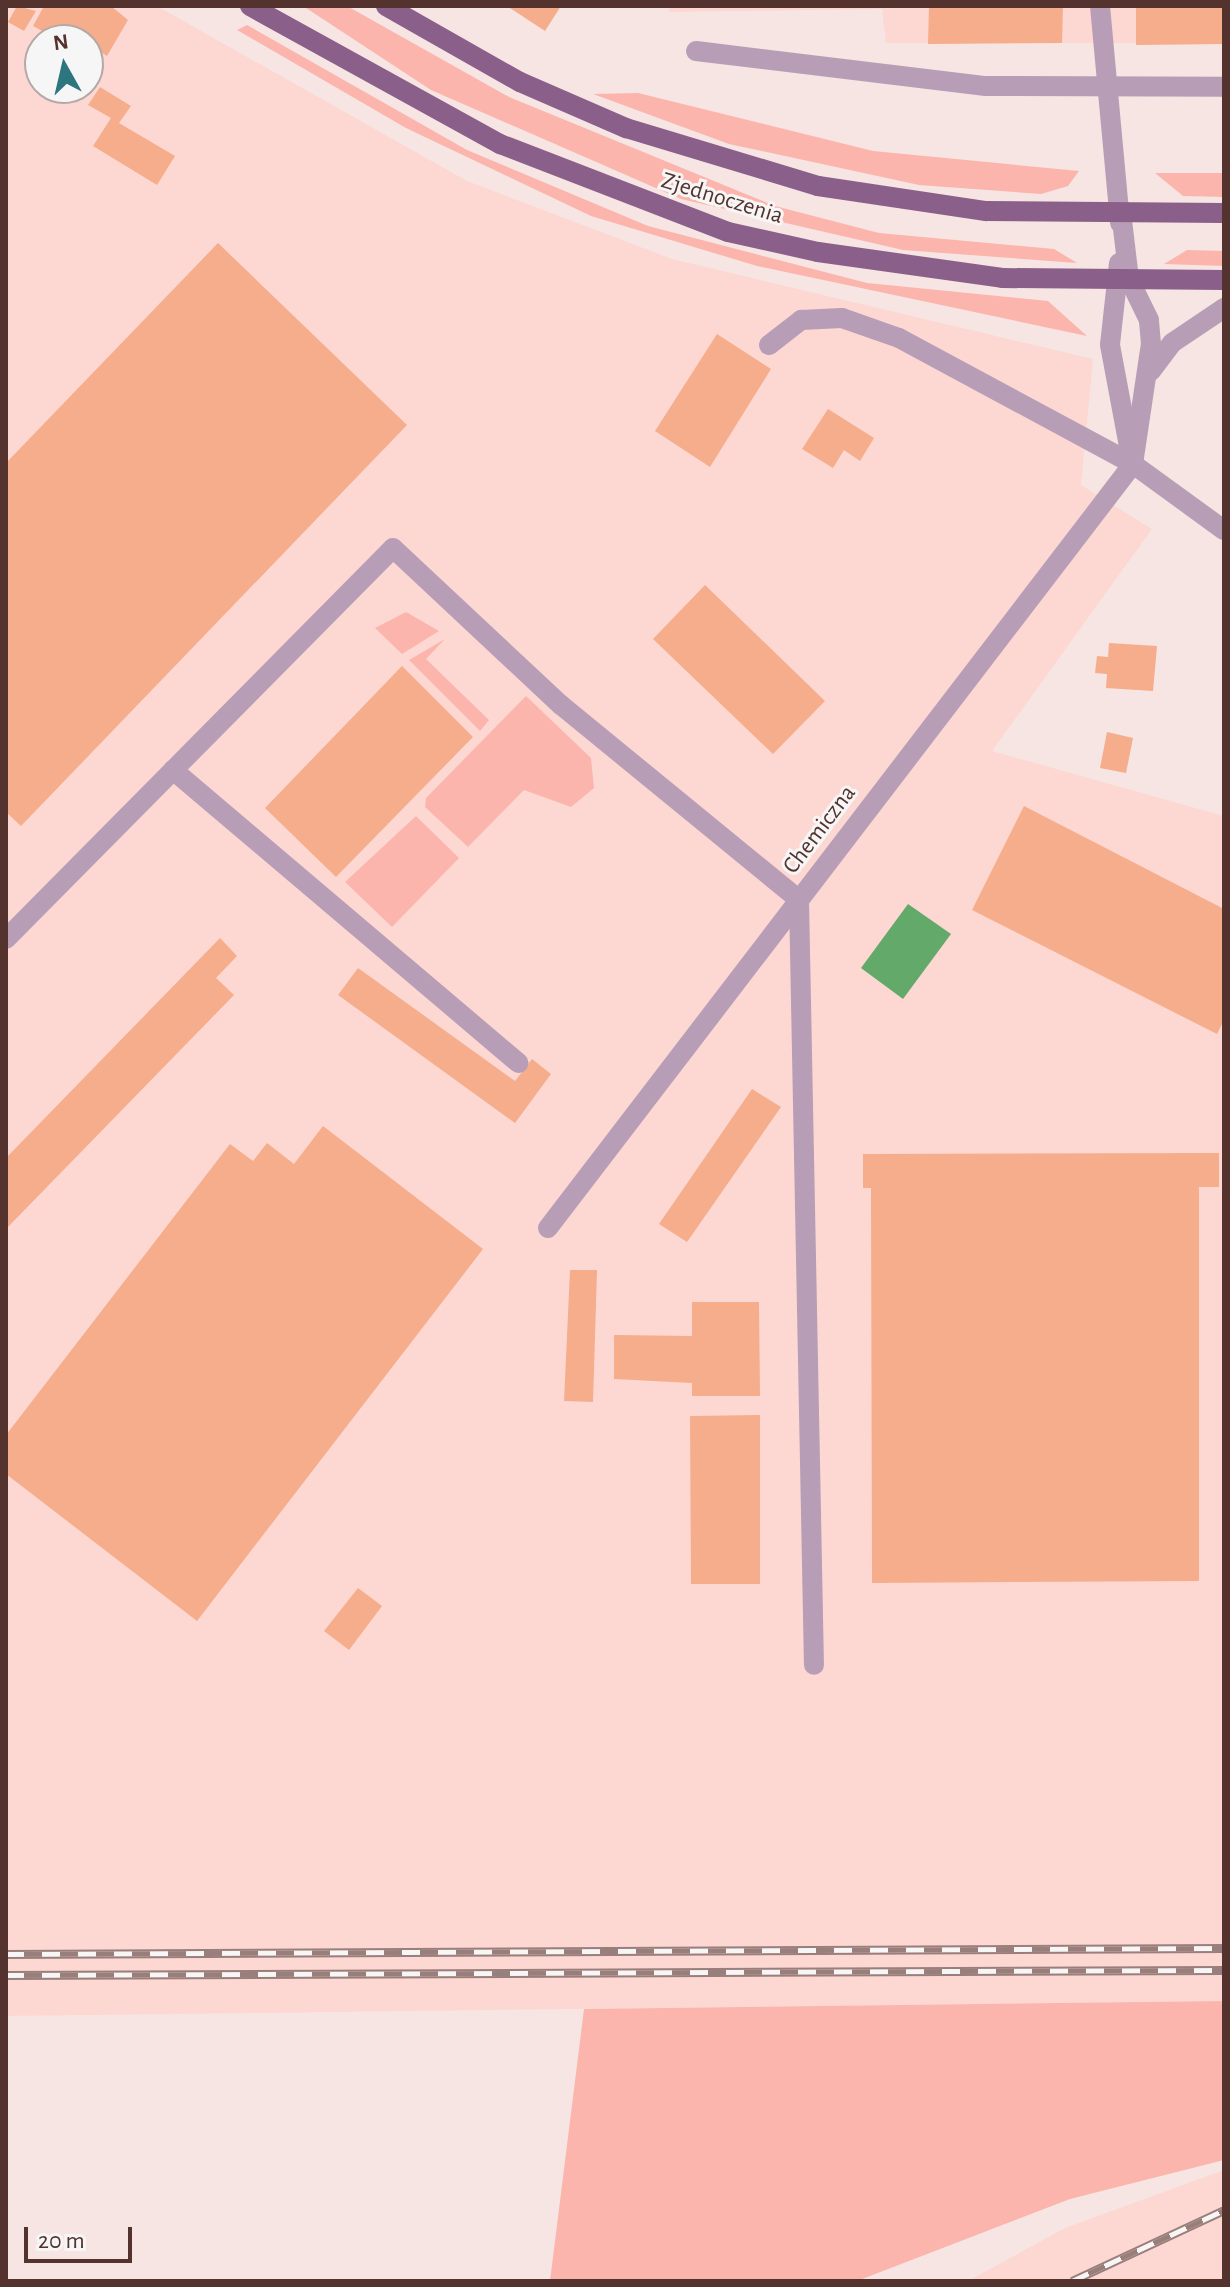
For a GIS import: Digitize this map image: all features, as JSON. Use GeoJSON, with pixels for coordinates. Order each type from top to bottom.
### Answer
{"type":"FeatureCollection","features":[{"type":"Feature","properties":{"kind":"main road","name":"Zjednoczenia"},"geometry":{"type":"LineString","coordinates":[[250,6],[500,144],[708,225],[818,252],[987,276],[1224,280]]}},
{"type":"Feature","properties":{"kind":"main road","name":"Zjednoczenia"},"geometry":{"type":"LineString","coordinates":[[386,6],[520,82],[738,165],[885,200],[1089,212],[1224,213]]}},
{"type":"Feature","properties":{"kind":"street"},"geometry":{"type":"LineString","coordinates":[[1100,6],[1100,51],[1113,87],[1121,212]]}},
{"type":"Feature","properties":{"kind":"street"},"geometry":{"type":"LineString","coordinates":[[696,51],[943,82],[1224,87]]}},
{"type":"Feature","properties":{"kind":"street","name":"Chemiczna"},"geometry":{"type":"LineString","coordinates":[[1121,212],[1124,279],[1110,345],[1133,464]]}},
{"type":"Feature","properties":{"kind":"street","name":"Chemiczna"},"geometry":{"type":"LineString","coordinates":[[548,1228],[1133,464],[1151,371],[1149,320],[1124,279]]}},
{"type":"Feature","properties":{"kind":"street","name":"Chemiczna"},"geometry":{"type":"LineString","coordinates":[[1151,371],[1172,343],[1224,308]]}},
{"type":"Feature","properties":{"kind":"street"},"geometry":{"type":"LineString","coordinates":[[769,345],[801,320],[842,318],[899,338],[1133,464],[1224,530]]}},
{"type":"Feature","properties":{"kind":"street"},"geometry":{"type":"LineString","coordinates":[[6,939],[393,548],[561,705],[799,900],[814,1665]]}},
{"type":"Feature","properties":{"kind":"street"},"geometry":{"type":"LineString","coordinates":[[173,770],[519,1063]]}},
{"type":"Feature","properties":{"kind":"shaded area"},"geometry":{"type":"Polygon","coordinates":[[[6,6],[157,6],[467,181],[672,259],[1093,359],[1081,485],[1152,529],[992,751],[1224,816],[1224,2001],[6,2016],[6,6]]]}},
{"type":"Feature","properties":{"kind":"shaded area"},"geometry":{"type":"Polygon","coordinates":[[[303,6],[347,6],[509,97],[775,206],[879,233],[1054,249],[1077,263],[903,250],[681,199],[431,90],[303,6]]]}},
{"type":"Feature","properties":{"kind":"shaded area"},"geometry":{"type":"Polygon","coordinates":[[[669,6],[1224,6],[1224,43],[886,43],[882,9],[669,12],[669,6]]]}},
{"type":"Feature","properties":{"kind":"shaded area"},"geometry":{"type":"Polygon","coordinates":[[[247,25],[467,150],[648,226],[867,283],[1048,301],[1087,336],[757,266],[591,216],[406,128],[237,30],[247,25]]]}},
{"type":"Feature","properties":{"kind":"shaded area"},"geometry":{"type":"Polygon","coordinates":[[[638,93],[873,151],[1079,171],[1068,186],[1041,194],[919,185],[729,144],[593,94],[638,93]]]}},
{"type":"Feature","properties":{"kind":"shaded area"},"geometry":{"type":"Polygon","coordinates":[[[1155,173],[1224,173],[1224,197],[1183,196],[1155,173]]]}},
{"type":"Feature","properties":{"kind":"shaded area"},"geometry":{"type":"Polygon","coordinates":[[[1187,250],[1224,251],[1224,266],[1164,264],[1187,250]]]}},
{"type":"Feature","properties":{"kind":"shaded area"},"geometry":{"type":"Polygon","coordinates":[[[406,612],[439,631],[402,654],[375,628],[406,612]]]}},
{"type":"Feature","properties":{"kind":"shaded area"},"geometry":{"type":"Polygon","coordinates":[[[445,639],[426,659],[489,720],[480,731],[409,660],[445,639]]]}},
{"type":"Feature","properties":{"kind":"shaded area"},"geometry":{"type":"Polygon","coordinates":[[[526,696],[591,758],[594,788],[571,807],[524,790],[468,847],[425,807],[426,798],[526,696]]]}},
{"type":"Feature","properties":{"kind":"shaded area"},"geometry":{"type":"Polygon","coordinates":[[[416,816],[459,858],[392,927],[345,882],[416,816]]]}},
{"type":"Feature","properties":{"kind":"shaded area"},"geometry":{"type":"Polygon","coordinates":[[[908,904],[951,934],[903,999],[861,968],[908,904]]]}},
{"type":"Feature","properties":{"kind":"shaded area"},"geometry":{"type":"Polygon","coordinates":[[[1224,2001],[1224,2160],[1070,2199],[857,2281],[550,2281],[584,2009],[1224,2001]]]}},
{"type":"Feature","properties":{"kind":"shaded area"},"geometry":{"type":"Polygon","coordinates":[[[1224,2170],[1224,2281],[968,2281],[1065,2228],[1224,2170]]]}},
{"type":"Feature","properties":{"kind":"building"},"geometry":{"type":"Polygon","coordinates":[[[17,6],[36,11],[28,24],[24,24],[24,31],[8,22],[17,6]]]}},
{"type":"Feature","properties":{"kind":"building"},"geometry":{"type":"Polygon","coordinates":[[[44,6],[111,6],[128,20],[107,56],[104,54],[104,24],[34,24],[44,6]]]}},
{"type":"Feature","properties":{"kind":"building"},"geometry":{"type":"Polygon","coordinates":[[[507,6],[561,6],[545,31],[507,6]]]}},
{"type":"Feature","properties":{"kind":"building"},"geometry":{"type":"Polygon","coordinates":[[[929,6],[1063,6],[1062,43],[928,44],[929,6]]]}},
{"type":"Feature","properties":{"kind":"building"},"geometry":{"type":"Polygon","coordinates":[[[1136,6],[1224,6],[1224,44],[1136,45],[1136,6]]]}},
{"type":"Feature","properties":{"kind":"building"},"geometry":{"type":"Polygon","coordinates":[[[104,89],[131,106],[119,123],[175,156],[157,185],[93,146],[111,118],[88,105],[104,104],[104,89]]]}},
{"type":"Feature","properties":{"kind":"building"},"geometry":{"type":"Polygon","coordinates":[[[218,243],[407,425],[21,826],[6,812],[6,463],[218,243]]]}},
{"type":"Feature","properties":{"kind":"building"},"geometry":{"type":"Polygon","coordinates":[[[717,334],[771,369],[710,467],[655,431],[717,334]]]}},
{"type":"Feature","properties":{"kind":"building"},"geometry":{"type":"Polygon","coordinates":[[[828,409],[874,438],[860,461],[844,450],[833,468],[802,449],[828,409]]]}},
{"type":"Feature","properties":{"kind":"building"},"geometry":{"type":"Polygon","coordinates":[[[705,585],[825,701],[773,754],[653,639],[705,585]]]}},
{"type":"Feature","properties":{"kind":"building"},"geometry":{"type":"Polygon","coordinates":[[[1109,643],[1157,646],[1153,691],[1106,688],[1107,674],[1095,673],[1097,656],[1108,657],[1109,643]]]}},
{"type":"Feature","properties":{"kind":"building"},"geometry":{"type":"Polygon","coordinates":[[[402,666],[473,737],[336,877],[265,808],[402,666]]]}},
{"type":"Feature","properties":{"kind":"building"},"geometry":{"type":"Polygon","coordinates":[[[1107,732],[1133,738],[1126,773],[1100,768],[1107,732]]]}},
{"type":"Feature","properties":{"kind":"building"},"geometry":{"type":"Polygon","coordinates":[[[1024,806],[1224,909],[1224,1020],[1217,1034],[972,910],[1024,806]]]}},
{"type":"Feature","properties":{"kind":"building"},"geometry":{"type":"Polygon","coordinates":[[[220,938],[237,956],[216,978],[234,995],[6,1229],[6,1158],[220,938]]]}},
{"type":"Feature","properties":{"kind":"building"},"geometry":{"type":"Polygon","coordinates":[[[358,968],[515,1081],[532,1059],[551,1074],[515,1123],[338,995],[358,968]]]}},
{"type":"Feature","properties":{"kind":"building"},"geometry":{"type":"Polygon","coordinates":[[[752,1089],[781,1107],[687,1242],[659,1224],[752,1089]]]}},
{"type":"Feature","properties":{"kind":"building"},"geometry":{"type":"Polygon","coordinates":[[[323,1126],[483,1249],[197,1621],[6,1474],[6,1435],[230,1144],[253,1161],[267,1143],[294,1164],[323,1126]]]}},
{"type":"Feature","properties":{"kind":"building"},"geometry":{"type":"Polygon","coordinates":[[[1219,1153],[1219,1187],[1199,1187],[1199,1581],[872,1583],[871,1188],[863,1188],[863,1154],[1219,1153]]]}},
{"type":"Feature","properties":{"kind":"building"},"geometry":{"type":"Polygon","coordinates":[[[570,1270],[597,1270],[593,1402],[564,1401],[570,1270]]]}},
{"type":"Feature","properties":{"kind":"building"},"geometry":{"type":"Polygon","coordinates":[[[692,1302],[759,1302],[760,1396],[692,1396],[692,1383],[614,1379],[614,1335],[692,1336],[692,1302]]]}},
{"type":"Feature","properties":{"kind":"building"},"geometry":{"type":"Polygon","coordinates":[[[760,1415],[760,1584],[691,1584],[690,1416],[760,1415]]]}},
{"type":"Feature","properties":{"kind":"building"},"geometry":{"type":"Polygon","coordinates":[[[358,1588],[382,1606],[349,1650],[324,1631],[358,1588]]]}},
{"type":"Feature","properties":{"kind":"railway"},"geometry":{"type":"LineString","coordinates":[[6,1954],[1224,1948]]}},
{"type":"Feature","properties":{"kind":"railway"},"geometry":{"type":"LineString","coordinates":[[6,1975],[1224,1970]]}},
{"type":"Feature","properties":{"kind":"railway"},"geometry":{"type":"LineString","coordinates":[[1072,2281],[1224,2210]]}}]}
